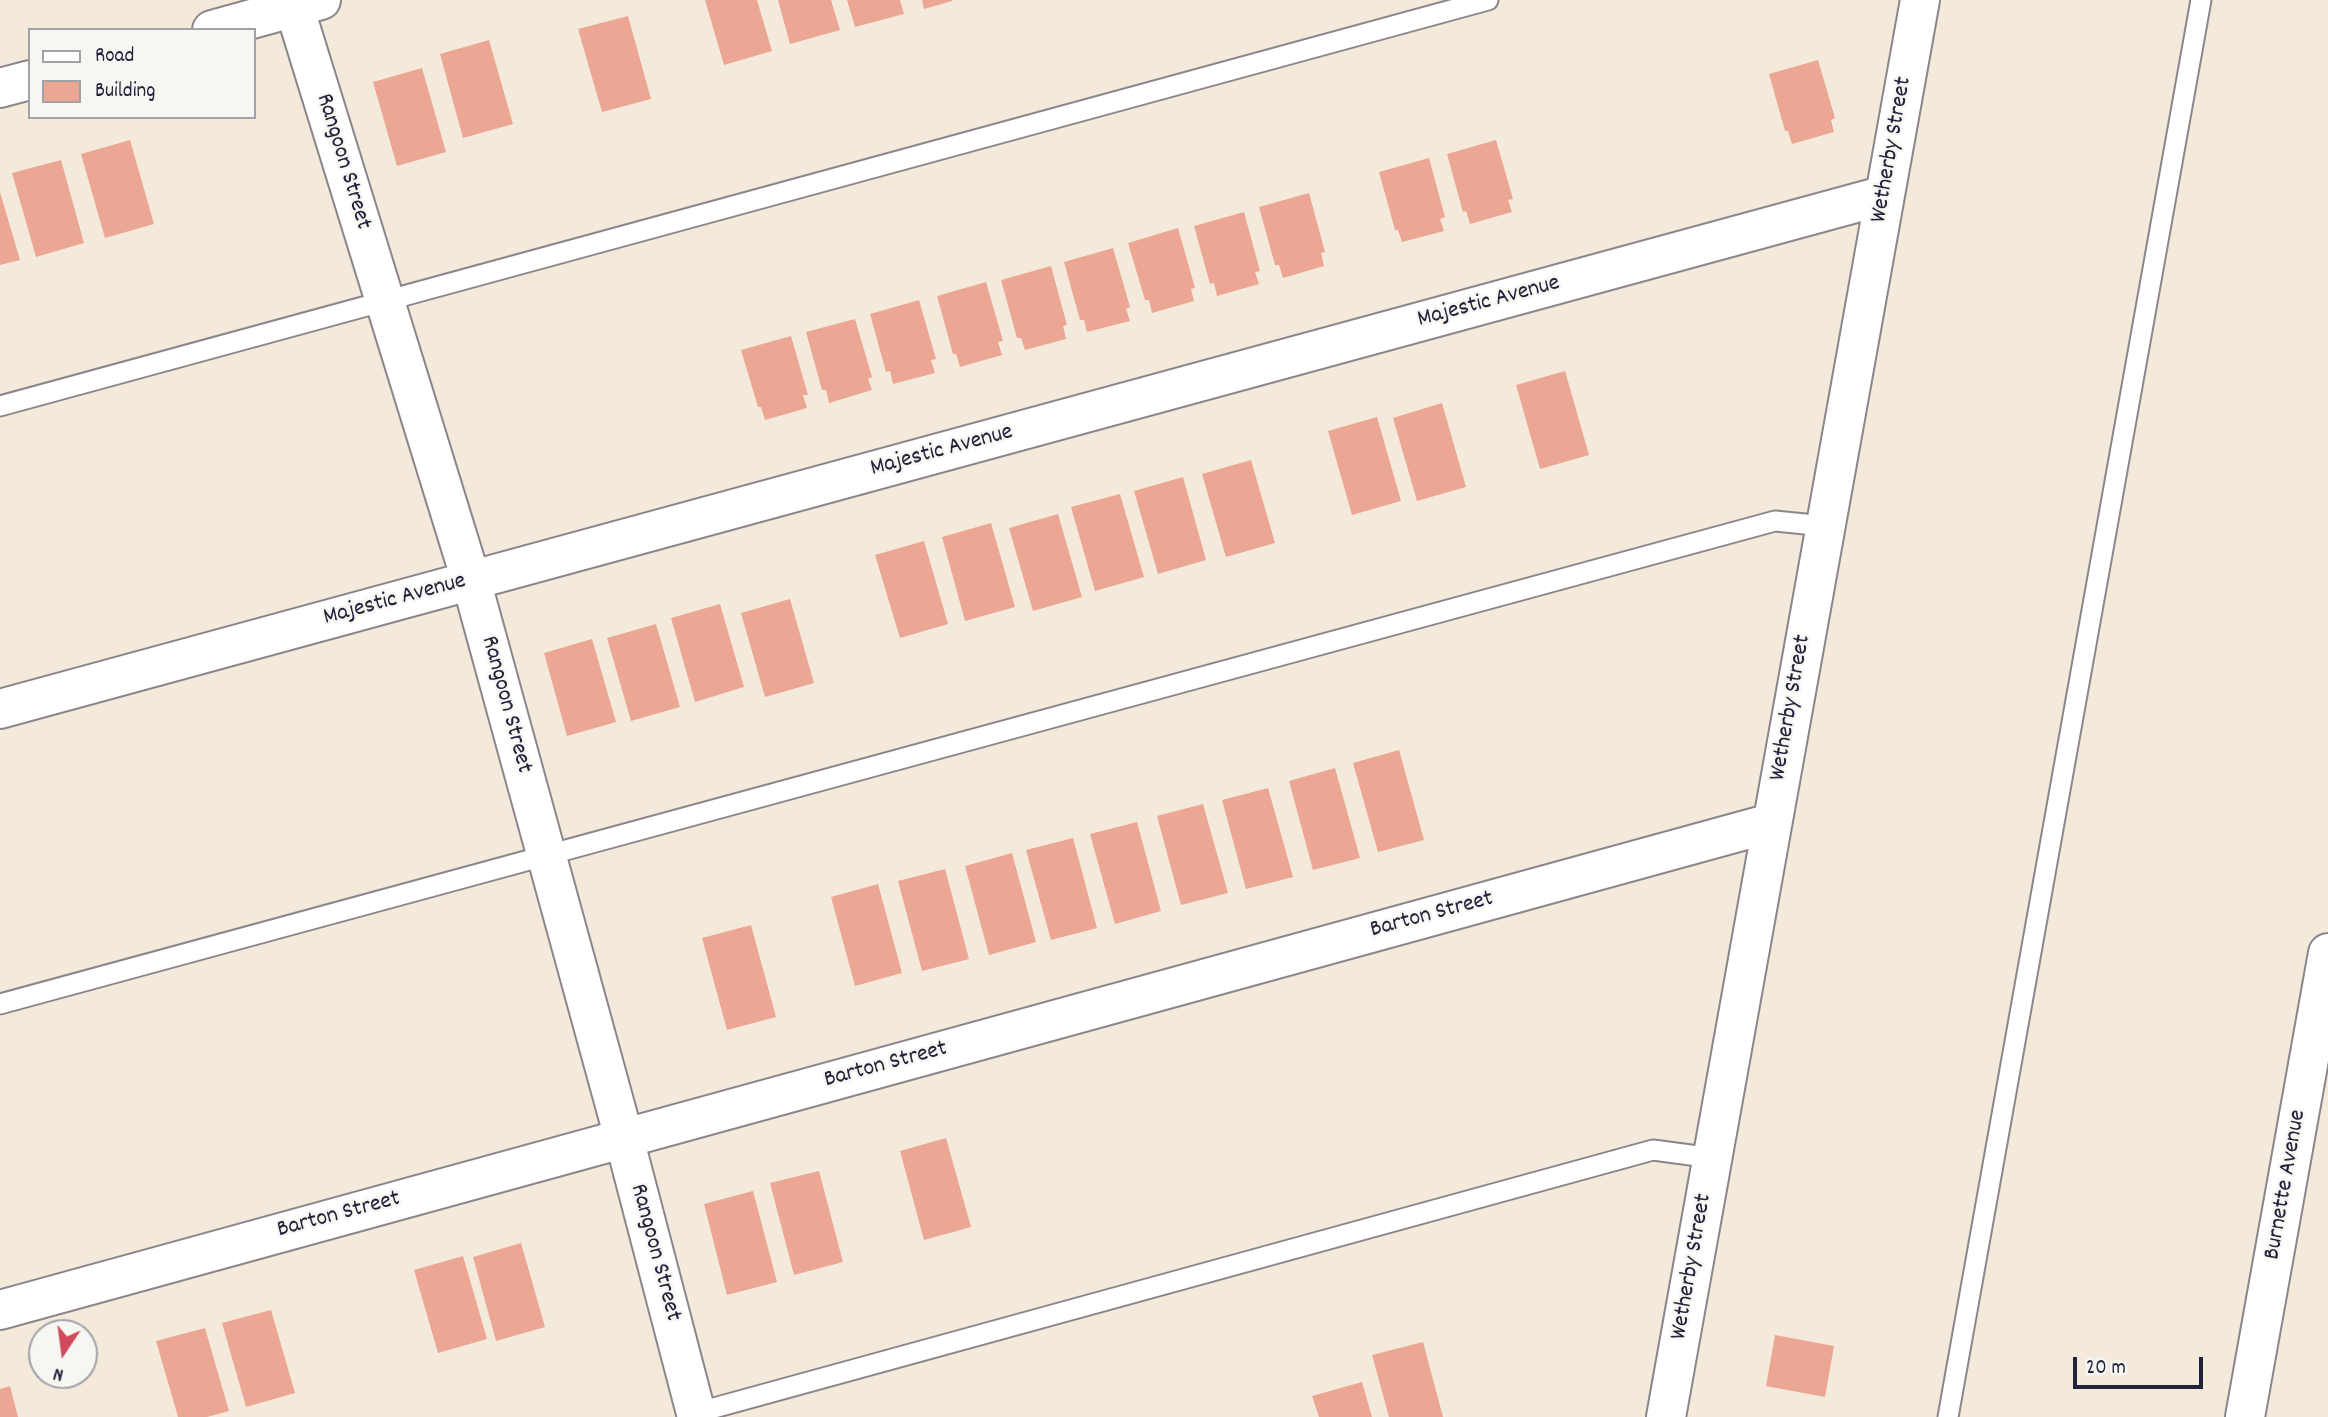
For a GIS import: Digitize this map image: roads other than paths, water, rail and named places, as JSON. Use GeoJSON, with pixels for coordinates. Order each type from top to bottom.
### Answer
{"type":"FeatureCollection","features":[{"type":"Feature","properties":{"kind":"street","name":"Wetherby Street"},"geometry":{"type":"LineString","coordinates":[[1667,1417],[1920,0]]}},
{"type":"Feature","properties":{"kind":"street","name":"Rangoon Street"},"geometry":{"type":"LineString","coordinates":[[302,2],[385,302],[471,580],[547,856],[624,1138],[691,1416]]}},
{"type":"Feature","properties":{"kind":"street"},"geometry":{"type":"LineString","coordinates":[[218,28],[302,2]]}},
{"type":"Feature","properties":{"kind":"street"},"geometry":{"type":"LineString","coordinates":[[0,88],[28,81]]}},
{"type":"Feature","properties":{"kind":"street","name":"Majestic Avenue"},"geometry":{"type":"LineString","coordinates":[[0,709],[1885,195]]}},
{"type":"Feature","properties":{"kind":"street","name":"Barton Street"},"geometry":{"type":"LineString","coordinates":[[0,1310],[1771,823]]}},
{"type":"Feature","properties":{"kind":"street","name":"Burnette Avenue"},"geometry":{"type":"LineString","coordinates":[[2245,1417],[2328,953]]}},
{"type":"Feature","properties":{"kind":"lane"},"geometry":{"type":"LineString","coordinates":[[0,406],[1488,0]]}},
{"type":"Feature","properties":{"kind":"lane"},"geometry":{"type":"LineString","coordinates":[[1948,1417],[2200,0]]}},
{"type":"Feature","properties":{"kind":"lane"},"geometry":{"type":"LineString","coordinates":[[0,1004],[1775,521],[1825,526]]}},
{"type":"Feature","properties":{"kind":"lane"},"geometry":{"type":"LineString","coordinates":[[691,1416],[1653,1150],[1713,1158]]}}]}
